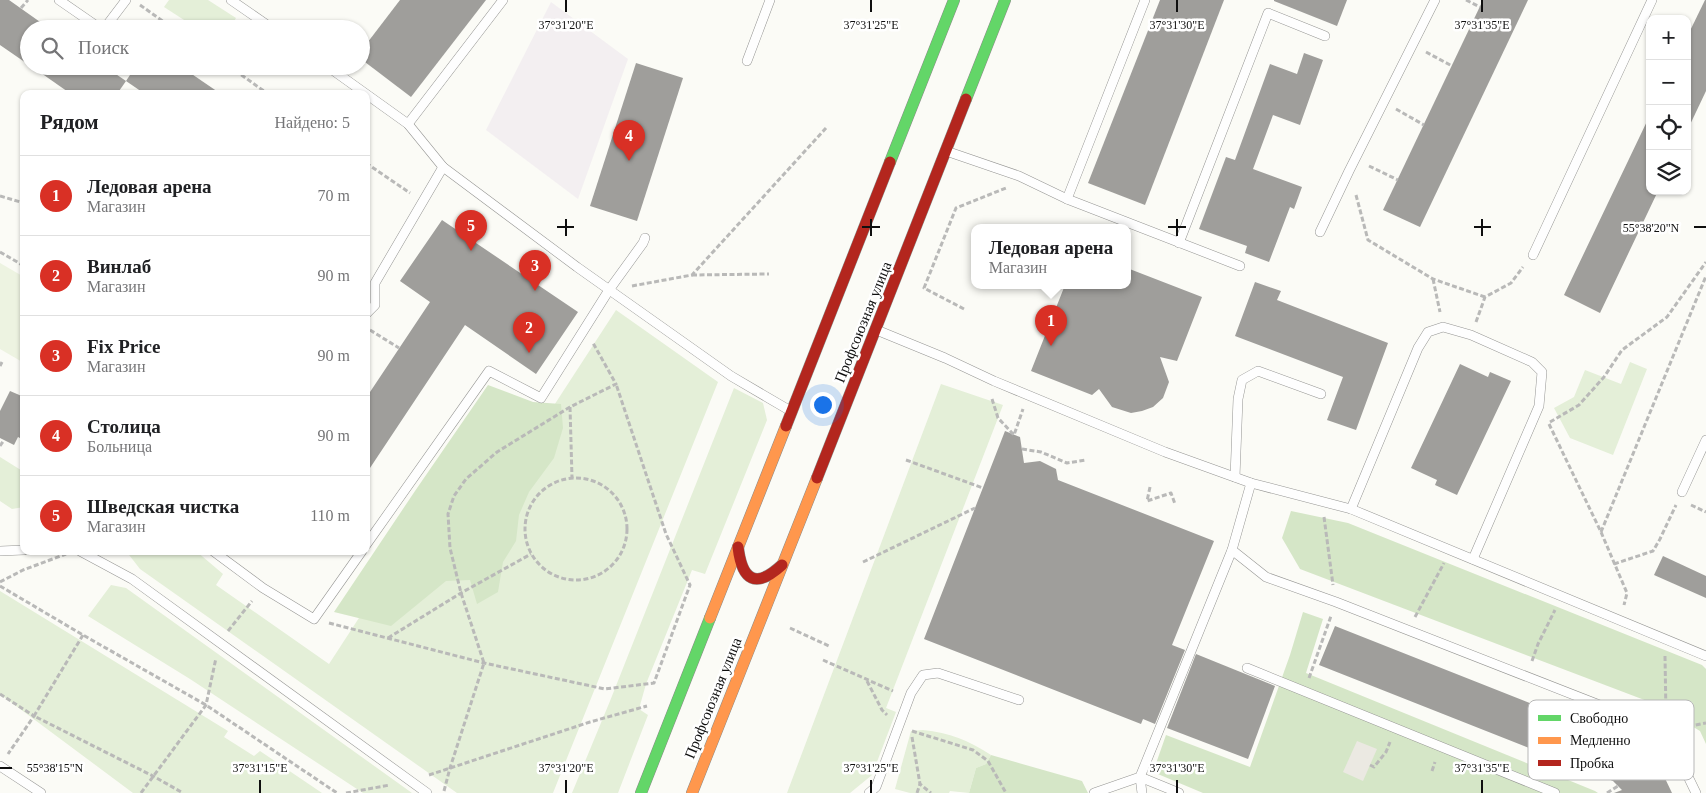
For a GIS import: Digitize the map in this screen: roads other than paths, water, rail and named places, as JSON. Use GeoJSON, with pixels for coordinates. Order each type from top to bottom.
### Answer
{"type":"FeatureCollection","features":[{"type":"Feature","properties":{"kind":"main road","name":"Профсоюзная улица"},"geometry":{"type":"LineString","coordinates":[[642,793],[954,0]]}},
{"type":"Feature","properties":{"kind":"main road","name":"Профсоюзная улица"},"geometry":{"type":"LineString","coordinates":[[692,793],[1005,0]]}},
{"type":"Feature","properties":{"kind":"main road"},"geometry":{"type":"LineString","coordinates":[[738,547],[738,560],[741,569],[754,580],[766,578],[774,574],[782,565]]}},
{"type":"Feature","properties":{"kind":"lane"},"geometry":{"type":"LineString","coordinates":[[60,0],[89,20]]}},
{"type":"Feature","properties":{"kind":"lane"},"geometry":{"type":"LineString","coordinates":[[109,20],[126,0]]}},
{"type":"Feature","properties":{"kind":"lane"},"geometry":{"type":"LineString","coordinates":[[408,124],[503,0]]}},
{"type":"Feature","properties":{"kind":"lane"},"geometry":{"type":"LineString","coordinates":[[747,61],[770,0]]}},
{"type":"Feature","properties":{"kind":"lane"},"geometry":{"type":"LineString","coordinates":[[1068,198],[1145,0]]}},
{"type":"Feature","properties":{"kind":"lane"},"geometry":{"type":"LineString","coordinates":[[1320,232],[1383,102],[1436,0]]}},
{"type":"Feature","properties":{"kind":"lane"},"geometry":{"type":"LineString","coordinates":[[1533,255],[1652,0]]}},
{"type":"Feature","properties":{"kind":"lane"},"geometry":{"type":"LineString","coordinates":[[233,1],[260,20]]}},
{"type":"Feature","properties":{"kind":"lane"},"geometry":{"type":"LineString","coordinates":[[1179,242],[1268,13],[1325,36]]}},
{"type":"Feature","properties":{"kind":"lane"},"geometry":{"type":"LineString","coordinates":[[340,75],[361,90]]}},
{"type":"Feature","properties":{"kind":"lane"},"geometry":{"type":"LineString","coordinates":[[370,97],[408,124],[443,167],[576,267],[731,376],[791,411]]}},
{"type":"Feature","properties":{"kind":"lane"},"geometry":{"type":"LineString","coordinates":[[947,151],[1020,176],[1068,198],[1240,266]]}},
{"type":"Feature","properties":{"kind":"lane"},"geometry":{"type":"LineString","coordinates":[[370,310],[375,305],[375,283],[443,167]]}},
{"type":"Feature","properties":{"kind":"lane"},"geometry":{"type":"LineString","coordinates":[[370,539],[489,371],[541,398],[609,290],[645,238]]}},
{"type":"Feature","properties":{"kind":"lane"},"geometry":{"type":"LineString","coordinates":[[1351,509],[1418,348],[1428,332],[1443,327],[1471,336],[1532,362],[1542,372],[1540,406],[1473,559]]}},
{"type":"Feature","properties":{"kind":"lane"},"geometry":{"type":"LineString","coordinates":[[876,330],[1156,448],[1235,477],[1351,509],[1706,656]]}},
{"type":"Feature","properties":{"kind":"lane"},"geometry":{"type":"LineString","coordinates":[[1235,477],[1238,398],[1242,380],[1258,371],[1321,394]]}},
{"type":"Feature","properties":{"kind":"lane"},"geometry":{"type":"LineString","coordinates":[[1680,496],[1706,440]]}},
{"type":"Feature","properties":{"kind":"lane"},"geometry":{"type":"LineString","coordinates":[[1142,793],[1140,777],[1232,550],[1251,482]]}},
{"type":"Feature","properties":{"kind":"lane"},"geometry":{"type":"LineString","coordinates":[[0,550],[20,550]]}},
{"type":"Feature","properties":{"kind":"lane"},"geometry":{"type":"LineString","coordinates":[[1232,550],[1266,577],[1336,602],[1586,700]]}},
{"type":"Feature","properties":{"kind":"lane"},"geometry":{"type":"LineString","coordinates":[[87,555],[132,579],[427,793]]}},
{"type":"Feature","properties":{"kind":"lane"},"geometry":{"type":"LineString","coordinates":[[218,555],[262,588],[314,620],[359,555]]}},
{"type":"Feature","properties":{"kind":"lane"},"geometry":{"type":"LineString","coordinates":[[1247,668],[1555,793]]}},
{"type":"Feature","properties":{"kind":"lane"},"geometry":{"type":"LineString","coordinates":[[870,793],[876,787],[911,693],[923,675],[938,673],[1019,700]]}},
{"type":"Feature","properties":{"kind":"lane"},"geometry":{"type":"LineString","coordinates":[[2,762],[41,793]]}},
{"type":"Feature","properties":{"kind":"lane"},"geometry":{"type":"LineString","coordinates":[[1094,793],[1140,777],[1179,793]]}},
{"type":"Feature","properties":{"kind":"lane"},"geometry":{"type":"LineString","coordinates":[[1690,780],[1696,793]]}},
{"type":"Feature","properties":{"kind":"place","name":"Столица"},"geometry":{"type":"Point","coordinates":[629,161]}},
{"type":"Feature","properties":{"kind":"place","name":"Шведская чистка"},"geometry":{"type":"Point","coordinates":[471,251]}},
{"type":"Feature","properties":{"kind":"place","name":"Fix Price"},"geometry":{"type":"Point","coordinates":[535,291]}},
{"type":"Feature","properties":{"kind":"place","name":"Ледовая арена"},"geometry":{"type":"Point","coordinates":[1051,346]}},
{"type":"Feature","properties":{"kind":"place","name":"Винлаб"},"geometry":{"type":"Point","coordinates":[529,353]}}]}
